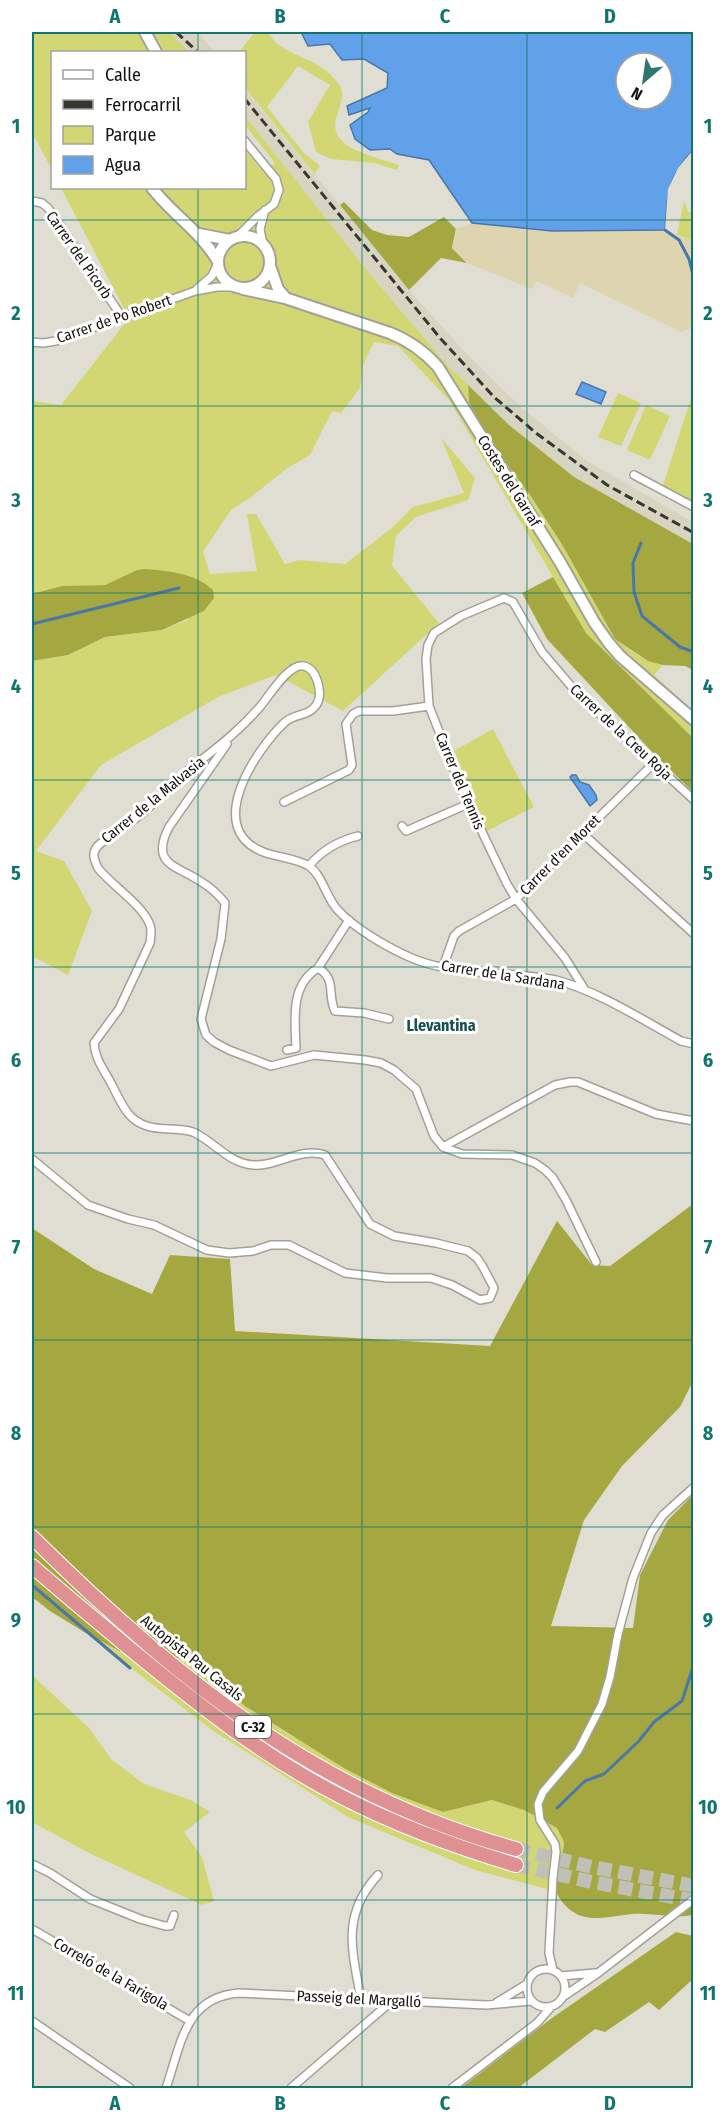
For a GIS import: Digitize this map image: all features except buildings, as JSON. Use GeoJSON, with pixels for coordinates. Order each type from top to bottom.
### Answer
{"type":"FeatureCollection","features":[{"type":"Feature","properties":{"kind":"highway","name":"Autopista Pau Casals"},"geometry":{"type":"LineString","coordinates":[[32,1537],[117,1618],[170,1664],[255,1729],[330,1774],[378,1799],[468,1836],[516,1849]]}},
{"type":"Feature","properties":{"kind":"highway","name":"Autopista Pau Casals"},"geometry":{"type":"LineString","coordinates":[[32,1566],[179,1689],[242,1736],[282,1762],[339,1796],[388,1819],[447,1843],[516,1865]]}},
{"type":"Feature","properties":{"kind":"main road"},"geometry":{"type":"LineString","coordinates":[[145,32],[155,51]]}},
{"type":"Feature","properties":{"kind":"main road"},"geometry":{"type":"LineString","coordinates":[[153,189],[182,221],[199,234],[218,262],[222,278],[238,288],[251,288],[261,282],[268,273],[270,265]]}},
{"type":"Feature","properties":{"kind":"main road"},"geometry":{"type":"LineString","coordinates":[[199,234],[233,238],[251,237],[263,245],[269,255],[278,290],[285,298]]}},
{"type":"Feature","properties":{"kind":"main road"},"geometry":{"type":"LineString","coordinates":[[218,262],[222,248],[233,238]]}},
{"type":"Feature","properties":{"kind":"main road","name":"Costes del Garraf"},"geometry":{"type":"LineString","coordinates":[[238,288],[285,298],[402,338],[423,351],[431,359],[525,506],[608,642],[620,656],[693,720]]}},
{"type":"Feature","properties":{"kind":"street"},"geometry":{"type":"LineString","coordinates":[[233,238],[277,200],[279,190],[278,185],[246,143]]}},
{"type":"Feature","properties":{"kind":"street","name":"Carrer del Picorb"},"geometry":{"type":"LineString","coordinates":[[32,201],[42,203],[48,208],[122,316]]}},
{"type":"Feature","properties":{"kind":"street"},"geometry":{"type":"LineString","coordinates":[[263,245],[260,229],[265,210]]}},
{"type":"Feature","properties":{"kind":"street","name":"Carrer de Po Robert"},"geometry":{"type":"LineString","coordinates":[[195,291],[212,276],[218,262]]}},
{"type":"Feature","properties":{"kind":"street","name":"Carrer de Po Robert"},"geometry":{"type":"LineString","coordinates":[[32,342],[56,341],[195,291],[238,288]]}},
{"type":"Feature","properties":{"kind":"street"},"geometry":{"type":"LineString","coordinates":[[634,475],[693,507]]}},
{"type":"Feature","properties":{"kind":"street","name":"Carrer del Tennis"},"geometry":{"type":"LineString","coordinates":[[513,602],[504,598],[491,603],[446,624],[434,633],[428,645],[426,658],[429,706],[468,804],[507,884],[516,899],[565,958],[585,990]]}},
{"type":"Feature","properties":{"kind":"street","name":"Carrer de la Creu Roja"},"geometry":{"type":"LineString","coordinates":[[513,602],[542,652],[577,693],[693,800]]}},
{"type":"Feature","properties":{"kind":"street","name":"Carrer de la Malvasia"},"geometry":{"type":"LineString","coordinates":[[32,1159],[88,1205],[154,1225],[207,1250],[229,1253],[253,1251],[271,1245],[289,1245],[345,1273],[387,1278],[431,1278],[452,1285],[480,1300],[490,1298],[494,1288],[490,1277],[477,1258],[468,1251],[394,1236],[370,1224],[325,1155],[305,1154],[256,1166],[232,1160],[206,1140],[191,1132],[146,1126],[126,1111],[97,1059],[94,1043],[119,1009],[150,944],[151,929],[141,911],[104,875],[94,860],[93,854],[101,843],[145,811],[174,783],[232,737],[287,673],[296,666],[304,666],[311,670],[320,688],[320,698],[310,711],[285,722],[258,755],[236,800],[235,817],[244,838],[261,851],[309,866]]}},
{"type":"Feature","properties":{"kind":"street"},"geometry":{"type":"LineString","coordinates":[[284,802],[349,770],[352,765],[346,724],[353,714],[359,711],[393,711],[429,706]]}},
{"type":"Feature","properties":{"kind":"street"},"geometry":{"type":"LineString","coordinates":[[232,737],[161,841],[167,862],[200,881],[218,894],[225,903],[221,939],[201,1019],[206,1035],[229,1050],[271,1066],[314,1055],[381,1063],[405,1078],[416,1089],[430,1128],[443,1147],[462,1154],[512,1155],[535,1163],[554,1178],[596,1262]]}},
{"type":"Feature","properties":{"kind":"street","name":"Carrer d'en Moret"},"geometry":{"type":"LineString","coordinates":[[442,967],[454,936],[459,931],[516,899],[654,763]]}},
{"type":"Feature","properties":{"kind":"street"},"geometry":{"type":"LineString","coordinates":[[402,826],[406,831],[468,804]]}},
{"type":"Feature","properties":{"kind":"street"},"geometry":{"type":"LineString","coordinates":[[582,834],[693,934]]}},
{"type":"Feature","properties":{"kind":"street"},"geometry":{"type":"LineString","coordinates":[[309,866],[318,855],[348,838],[358,836]]}},
{"type":"Feature","properties":{"kind":"street","name":"Carrer de la Sardana"},"geometry":{"type":"LineString","coordinates":[[309,866],[315,872],[334,905],[349,920],[389,946],[416,959],[442,967],[554,979],[585,990],[681,1041],[693,1044]]}},
{"type":"Feature","properties":{"kind":"street"},"geometry":{"type":"LineString","coordinates":[[287,1050],[296,1047],[295,1001],[307,979],[318,968],[349,920]]}},
{"type":"Feature","properties":{"kind":"street"},"geometry":{"type":"LineString","coordinates":[[318,968],[329,977],[332,988],[332,1005],[335,1011],[364,1013],[389,1019]]}},
{"type":"Feature","properties":{"kind":"street"},"geometry":{"type":"LineString","coordinates":[[443,1147],[555,1085],[570,1082],[588,1085],[611,1097],[656,1114],[693,1121]]}},
{"type":"Feature","properties":{"kind":"street"},"geometry":{"type":"LineString","coordinates":[[553,1970],[549,1953],[556,1852],[555,1844],[538,1812],[540,1798],[578,1751],[602,1704],[633,1578],[651,1533],[663,1515],[693,1487]]}},
{"type":"Feature","properties":{"kind":"street"},"geometry":{"type":"LineString","coordinates":[[32,1864],[51,1873],[90,1899],[140,1919],[170,1926],[174,1915]]}},
{"type":"Feature","properties":{"kind":"street"},"geometry":{"type":"LineString","coordinates":[[362,1999],[353,1950],[352,1928],[356,1906],[366,1888],[378,1875]]}},
{"type":"Feature","properties":{"kind":"street"},"geometry":{"type":"LineString","coordinates":[[452,2088],[537,2023],[564,1996],[598,1973],[693,1899]]}},
{"type":"Feature","properties":{"kind":"street","name":"Correló de la Farigola"},"geometry":{"type":"LineString","coordinates":[[32,1929],[190,2020]]}},
{"type":"Feature","properties":{"kind":"street"},"geometry":{"type":"LineString","coordinates":[[494,2005],[527,1984],[531,1976],[541,1969],[549,1953]]}},
{"type":"Feature","properties":{"kind":"street"},"geometry":{"type":"LineString","coordinates":[[541,1969],[553,1970],[561,1976],[565,1985],[564,1996]]}},
{"type":"Feature","properties":{"kind":"street"},"geometry":{"type":"LineString","coordinates":[[561,1976],[598,1973]]}},
{"type":"Feature","properties":{"kind":"street"},"geometry":{"type":"LineString","coordinates":[[527,1984],[528,1994],[535,2003],[537,2023]]}},
{"type":"Feature","properties":{"kind":"street","name":"Passeig del Margalló"},"geometry":{"type":"LineString","coordinates":[[190,2020],[198,2008],[209,2000],[224,1994],[238,1993],[494,2005],[535,2003]]}},
{"type":"Feature","properties":{"kind":"street"},"geometry":{"type":"LineString","coordinates":[[291,2088],[393,2000]]}},
{"type":"Feature","properties":{"kind":"street"},"geometry":{"type":"LineString","coordinates":[[535,2003],[552,2006]]}},
{"type":"Feature","properties":{"kind":"street"},"geometry":{"type":"LineString","coordinates":[[166,2088],[190,2020]]}},
{"type":"Feature","properties":{"kind":"street"},"geometry":{"type":"LineString","coordinates":[[32,2021],[131,2088]]}},
{"type":"Feature","properties":{"kind":"shaded area"},"geometry":{"type":"Polygon","coordinates":[[[168,32],[197,32],[214,51],[189,51],[168,32]]]}},
{"type":"Feature","properties":{"kind":"shaded area"},"geometry":{"type":"Polygon","coordinates":[[[246,90],[409,290],[464,351],[522,408],[587,461],[693,522],[693,544],[574,477],[509,425],[449,367],[373,278],[246,117],[246,90]]]}},
{"type":"Feature","properties":{"kind":"shaded area"},"geometry":{"type":"Polygon","coordinates":[[[344,202],[372,230],[387,235],[409,237],[444,217],[456,229],[452,248],[467,263],[441,258],[409,290],[340,205],[344,202]]]}},
{"type":"Feature","properties":{"kind":"shaded area"},"geometry":{"type":"Polygon","coordinates":[[[468,385],[509,425],[574,477],[693,544],[693,670],[685,666],[663,665],[648,661],[615,639],[563,546],[530,495],[482,431],[469,402],[468,385]]]}},
{"type":"Feature","properties":{"kind":"shaded area"},"geometry":{"type":"Polygon","coordinates":[[[146,569],[190,576],[213,590],[214,598],[204,611],[162,630],[105,637],[68,655],[32,661],[32,594],[62,586],[105,585],[137,570],[146,569]]]}},
{"type":"Feature","properties":{"kind":"shaded area"},"geometry":{"type":"Polygon","coordinates":[[[553,577],[586,633],[693,738],[693,792],[654,754],[547,639],[522,593],[553,577]]]}},
{"type":"Feature","properties":{"kind":"shaded area"},"geometry":{"type":"Polygon","coordinates":[[[693,1204],[693,1381],[680,1407],[622,1466],[584,1520],[551,1626],[633,1628],[640,1575],[668,1520],[693,1495],[693,1915],[640,1914],[588,1918],[579,1915],[563,1902],[555,1891],[564,1842],[557,1828],[524,1810],[492,1800],[443,1812],[392,1793],[344,1768],[245,1706],[231,1693],[229,1684],[186,1660],[167,1656],[127,1655],[84,1632],[32,1597],[32,1228],[94,1269],[152,1294],[170,1255],[230,1259],[235,1331],[490,1346],[557,1221],[592,1265],[610,1266],[693,1204]]]}},
{"type":"Feature","properties":{"kind":"shaded area"},"geometry":{"type":"Polygon","coordinates":[[[676,1932],[693,1936],[693,1979],[659,2010],[649,2002],[605,2032],[595,2029],[518,2088],[461,2088],[552,2018],[676,1932]]]}},
{"type":"Feature","properties":{"kind":"green space"},"geometry":{"type":"Polygon","coordinates":[[[32,32],[168,32],[189,51],[51,51],[51,168],[32,132],[32,32]]]}},
{"type":"Feature","properties":{"kind":"green space"},"geometry":{"type":"Polygon","coordinates":[[[255,32],[267,32],[279,45],[325,70],[340,86],[342,94],[335,126],[337,134],[343,142],[355,150],[399,165],[397,170],[375,163],[331,159],[316,152],[308,122],[330,85],[298,66],[267,107],[304,153],[320,166],[315,174],[246,89],[246,51],[240,51],[255,32]]]}},
{"type":"Feature","properties":{"kind":"green space"},"geometry":{"type":"Polygon","coordinates":[[[246,117],[373,278],[449,367],[468,385],[469,402],[501,457],[530,495],[575,565],[615,638],[648,661],[663,665],[654,675],[693,712],[693,738],[586,633],[449,400],[398,346],[374,342],[363,365],[360,388],[341,413],[332,411],[310,455],[286,469],[231,510],[203,552],[210,574],[257,571],[247,514],[256,514],[285,564],[299,560],[345,564],[392,528],[413,507],[464,493],[441,438],[475,478],[468,500],[416,517],[396,536],[392,566],[439,623],[343,711],[276,675],[218,697],[101,765],[36,851],[64,861],[92,911],[68,975],[32,956],[32,661],[68,655],[105,637],[162,630],[188,620],[199,580],[166,571],[137,570],[105,585],[62,586],[32,594],[32,401],[61,405],[129,318],[62,189],[246,189],[246,151],[263,171],[275,163],[246,126],[246,117]]]}},
{"type":"Feature","properties":{"kind":"green space"},"geometry":{"type":"Polygon","coordinates":[[[684,201],[688,211],[693,214],[693,252],[691,240],[677,234],[684,201]]]}},
{"type":"Feature","properties":{"kind":"green space"},"geometry":{"type":"Polygon","coordinates":[[[693,392],[693,501],[663,485],[693,392]]]}},
{"type":"Feature","properties":{"kind":"green space"},"geometry":{"type":"Polygon","coordinates":[[[618,393],[641,403],[621,446],[598,437],[618,393]]]}},
{"type":"Feature","properties":{"kind":"green space"},"geometry":{"type":"Polygon","coordinates":[[[646,405],[670,416],[650,460],[627,450],[646,405]]]}},
{"type":"Feature","properties":{"kind":"green space"},"geometry":{"type":"Polygon","coordinates":[[[493,729],[534,807],[487,831],[468,792],[471,790],[454,751],[493,729]]]}},
{"type":"Feature","properties":{"kind":"green space"},"geometry":{"type":"Polygon","coordinates":[[[84,1632],[127,1655],[167,1656],[187,1660],[229,1684],[231,1693],[245,1706],[288,1734],[443,1812],[492,1800],[524,1810],[557,1828],[564,1842],[555,1891],[475,1870],[348,1817],[212,1730],[84,1632]]]}},
{"type":"Feature","properties":{"kind":"green space"},"geometry":{"type":"Polygon","coordinates":[[[32,1675],[89,1728],[111,1759],[144,1784],[191,1800],[210,1812],[184,1832],[202,1857],[214,1901],[202,1905],[91,1854],[32,1822],[32,1675]]]}},
{"type":"Feature","properties":{"kind":"sand"},"geometry":{"type":"Polygon","coordinates":[[[472,223],[552,231],[665,230],[691,240],[694,252],[693,328],[681,332],[580,283],[573,298],[537,281],[532,289],[467,263],[452,248],[456,229],[472,223]]]}},
{"type":"Feature","properties":{"kind":"water"},"geometry":{"type":"Polygon","coordinates":[[[301,32],[693,32],[693,150],[673,178],[667,205],[665,230],[552,231],[472,223],[429,160],[397,154],[390,149],[370,150],[355,139],[350,125],[370,108],[349,115],[347,106],[387,88],[388,73],[364,59],[342,60],[330,44],[308,46],[301,32]]]}},
{"type":"Feature","properties":{"kind":"water"},"geometry":{"type":"Polygon","coordinates":[[[582,382],[606,392],[601,404],[576,394],[582,382]]]}},
{"type":"Feature","properties":{"kind":"water"},"geometry":{"type":"Polygon","coordinates":[[[576,775],[580,782],[589,785],[596,795],[597,800],[590,806],[570,777],[576,775]]]}},
{"type":"Feature","properties":{"kind":"pier"},"geometry":{"type":"Polygon","coordinates":[[[693,150],[694,155],[680,170],[671,190],[668,231],[665,230],[668,189],[678,168],[693,150]]]}},
{"type":"Feature","properties":{"kind":"waterway"},"geometry":{"type":"LineString","coordinates":[[665,230],[679,240],[689,259],[694,279]]}},
{"type":"Feature","properties":{"kind":"waterway"},"geometry":{"type":"LineString","coordinates":[[641,543],[633,563],[634,592],[642,616],[680,647],[694,652]]}},
{"type":"Feature","properties":{"kind":"waterway"},"geometry":{"type":"LineString","coordinates":[[32,624],[179,588]]}},
{"type":"Feature","properties":{"kind":"waterway"},"geometry":{"type":"LineString","coordinates":[[32,1585],[130,1668]]}},
{"type":"Feature","properties":{"kind":"waterway"},"geometry":{"type":"LineString","coordinates":[[557,1808],[585,1781],[604,1774],[638,1742],[654,1722],[682,1701],[694,1664]]}},
{"type":"Feature","properties":{"kind":"tunnel"},"geometry":{"type":"LineString","coordinates":[[516,1849],[592,1867],[694,1886]]}},
{"type":"Feature","properties":{"kind":"tunnel"},"geometry":{"type":"LineString","coordinates":[[516,1865],[694,1901]]}},
{"type":"Feature","properties":{"kind":"railway"},"geometry":{"type":"LineString","coordinates":[[176,32],[197,51]]}},
{"type":"Feature","properties":{"kind":"railway"},"geometry":{"type":"LineString","coordinates":[[246,100],[440,338],[494,397],[536,433],[607,485],[694,533]]}},
{"type":"Feature","properties":{"kind":"district","name":"Llevantina"},"geometry":{"type":"Point","coordinates":[441,1025]}}]}
